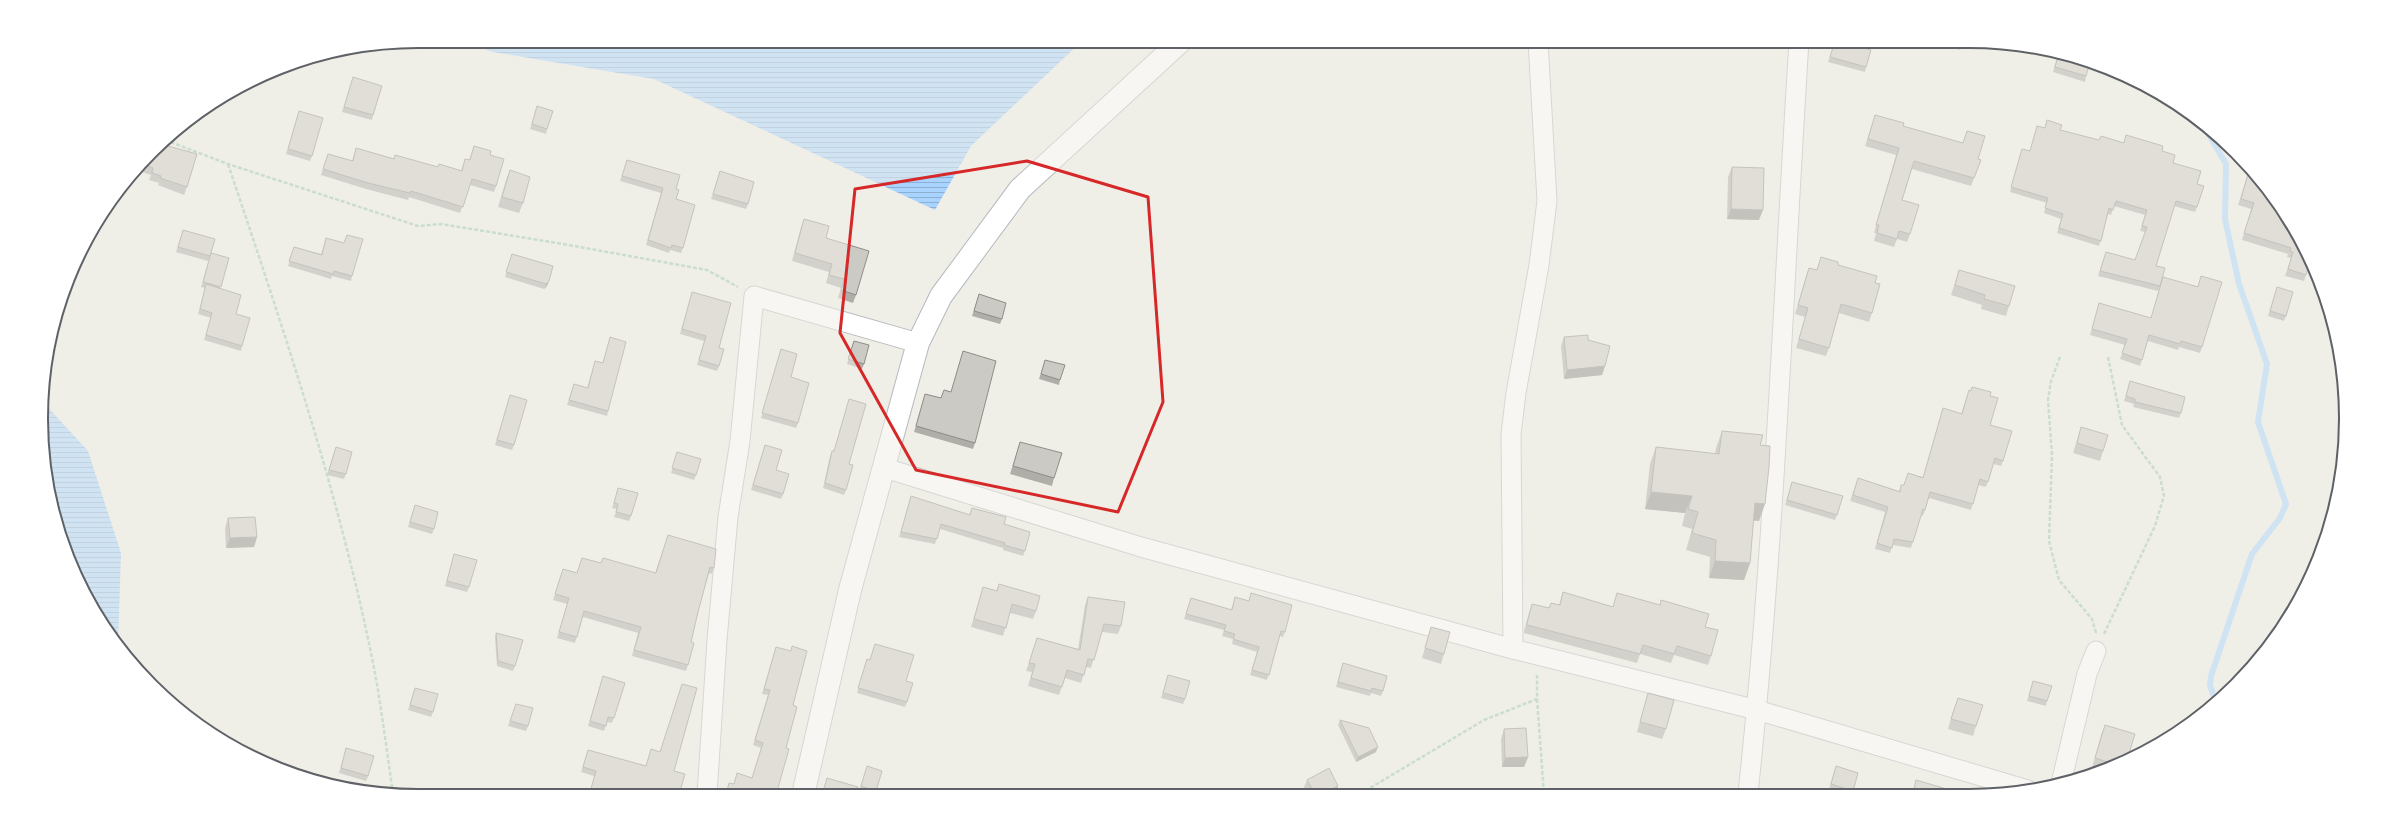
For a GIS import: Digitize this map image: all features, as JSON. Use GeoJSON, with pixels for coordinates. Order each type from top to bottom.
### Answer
{"type":"FeatureCollection","features":[{"type":"Feature","properties":{"kind":"main road"},"geometry":{"type":"LineString","coordinates":[[804,789],[850,590],[885,468],[918,343],[941,296],[1020,189],[1173,48]]}},
{"type":"Feature","properties":{"kind":"street"},"geometry":{"type":"LineString","coordinates":[[1513,649],[1511,434],[1516,393],[1539,264],[1547,201],[1538,48]]}},
{"type":"Feature","properties":{"kind":"street"},"geometry":{"type":"LineString","coordinates":[[1748,789],[1757,710],[1777,430],[1799,48]]}},
{"type":"Feature","properties":{"kind":"street"},"geometry":{"type":"LineString","coordinates":[[707,789],[717,640],[728,517],[740,441],[754,296],[918,343]]}},
{"type":"Feature","properties":{"kind":"street"},"geometry":{"type":"LineString","coordinates":[[885,468],[1140,547],[1539,656],[1757,710],[2015,786]]}},
{"type":"Feature","properties":{"kind":"street"},"geometry":{"type":"LineString","coordinates":[[2063,776],[2087,674],[2096,651]]}},
{"type":"Feature","properties":{"kind":"path"},"geometry":{"type":"LineString","coordinates":[[172,142],[228,164],[416,225],[441,224],[707,270],[754,296]]}},
{"type":"Feature","properties":{"kind":"path"},"geometry":{"type":"LineString","coordinates":[[228,164],[298,376],[339,520],[375,673],[392,788]]}},
{"type":"Feature","properties":{"kind":"path"},"geometry":{"type":"LineString","coordinates":[[2060,357],[2051,381],[2048,400],[2052,449],[2049,541],[2059,580],[2094,624],[2096,651]]}},
{"type":"Feature","properties":{"kind":"path"},"geometry":{"type":"LineString","coordinates":[[2096,651],[2155,526],[2164,496],[2160,477],[2122,425],[2108,357]]}},
{"type":"Feature","properties":{"kind":"path"},"geometry":{"type":"LineString","coordinates":[[1539,656],[1537,699],[1544,789]]}},
{"type":"Feature","properties":{"kind":"path"},"geometry":{"type":"LineString","coordinates":[[1368,789],[1484,720],[1537,699]]}},
{"type":"Feature","properties":{"kind":"highlighted area"},"geometry":{"type":"Polygon","coordinates":[[[1027,161],[1148,197],[1163,402],[1118,512],[916,470],[840,333],[855,189],[1027,161]]]}},
{"type":"Feature","properties":{"kind":"water"},"geometry":{"type":"Polygon","coordinates":[[[481,48],[1075,48],[971,146],[935,210],[654,79],[493,52],[481,48]]]}},
{"type":"Feature","properties":{"kind":"water"},"geometry":{"type":"Polygon","coordinates":[[[48,408],[88,451],[121,553],[118,635],[110,624],[86,582],[68,538],[55,491],[51,467],[48,408]]]}},
{"type":"Feature","properties":{"kind":"building"},"geometry":{"type":"Polygon","coordinates":[[[1833,48],[1864,48],[1871,50],[1866,67],[1830,57],[1833,48]]]}},
{"type":"Feature","properties":{"kind":"building"},"geometry":{"type":"Polygon","coordinates":[[[2057,59],[2088,68],[2086,76],[2055,67],[2057,59]]]}},
{"type":"Feature","properties":{"kind":"building"},"geometry":{"type":"Polygon","coordinates":[[[353,77],[382,86],[373,115],[344,107],[353,77]]]}},
{"type":"Feature","properties":{"kind":"building"},"geometry":{"type":"Polygon","coordinates":[[[537,106],[553,111],[547,129],[532,124],[537,106]]]}},
{"type":"Feature","properties":{"kind":"building"},"geometry":{"type":"Polygon","coordinates":[[[299,111],[323,118],[312,156],[288,149],[299,111]]]}},
{"type":"Feature","properties":{"kind":"building"},"geometry":{"type":"Polygon","coordinates":[[[1875,115],[1904,123],[1903,126],[1963,143],[1967,131],[1985,136],[1978,159],[1981,160],[1974,178],[1914,161],[1902,200],[1919,205],[1910,234],[1899,231],[1897,239],[1877,233],[1879,225],[1876,225],[1899,148],[1868,139],[1875,115]]]}},
{"type":"Feature","properties":{"kind":"building"},"geometry":{"type":"Polygon","coordinates":[[[2047,120],[2062,125],[2060,130],[2099,140],[2101,136],[2124,143],[2126,135],[2163,146],[2162,151],[2175,155],[2173,163],[2201,171],[2197,184],[2204,186],[2197,207],[2176,201],[2156,266],[2165,268],[2160,286],[2100,271],[2106,252],[2135,260],[2147,227],[2142,226],[2147,210],[2116,201],[2113,210],[2109,208],[2101,241],[2059,228],[2063,214],[2045,208],[2048,198],[2011,187],[2022,149],[2030,151],[2037,126],[2045,128],[2047,120]]]}},
{"type":"Feature","properties":{"kind":"building"},"geometry":{"type":"Polygon","coordinates":[[[168,146],[197,154],[187,187],[160,178],[161,176],[152,173],[153,168],[148,166],[168,146]]]}},
{"type":"Feature","properties":{"kind":"building"},"geometry":{"type":"Polygon","coordinates":[[[474,146],[491,151],[490,155],[504,159],[496,186],[472,179],[463,207],[411,191],[410,193],[368,183],[323,169],[328,154],[353,161],[356,148],[394,159],[395,155],[438,167],[439,164],[462,171],[465,159],[470,160],[474,146]]]}},
{"type":"Feature","properties":{"kind":"building"},"geometry":{"type":"Polygon","coordinates":[[[627,160],[680,175],[676,189],[679,190],[676,199],[695,205],[683,248],[672,245],[671,248],[648,240],[663,188],[622,176],[627,160]]]}},
{"type":"Feature","properties":{"kind":"building"},"geometry":{"type":"Polygon","coordinates":[[[1732,167],[1764,168],[1763,210],[1731,209],[1732,167]]]}},
{"type":"Feature","properties":{"kind":"building"},"geometry":{"type":"Polygon","coordinates":[[[510,170],[530,177],[523,203],[502,197],[510,170]]]}},
{"type":"Feature","properties":{"kind":"building"},"geometry":{"type":"Polygon","coordinates":[[[720,171],[754,182],[748,204],[713,194],[720,171]]]}},
{"type":"Feature","properties":{"kind":"building"},"geometry":{"type":"Polygon","coordinates":[[[2248,175],[2277,213],[2289,233],[2308,270],[2306,275],[2288,269],[2293,252],[2290,251],[2291,248],[2244,233],[2254,203],[2241,199],[2248,175]]]}},
{"type":"Feature","properties":{"kind":"building"},"geometry":{"type":"Polygon","coordinates":[[[804,219],[829,226],[826,238],[869,251],[856,295],[841,290],[844,279],[829,275],[832,264],[795,253],[804,219]]]}},
{"type":"Feature","properties":{"kind":"building"},"geometry":{"type":"Polygon","coordinates":[[[183,230],[215,239],[210,256],[178,247],[183,230]]]}},
{"type":"Feature","properties":{"kind":"building"},"geometry":{"type":"Polygon","coordinates":[[[347,235],[363,239],[352,276],[334,271],[333,274],[289,261],[294,247],[322,255],[326,238],[344,243],[347,235]]]}},
{"type":"Feature","properties":{"kind":"building"},"geometry":{"type":"Polygon","coordinates":[[[211,253],[229,258],[221,287],[203,282],[211,253]]]}},
{"type":"Feature","properties":{"kind":"building"},"geometry":{"type":"Polygon","coordinates":[[[512,254],[553,266],[549,281],[546,284],[506,272],[512,254]]]}},
{"type":"Feature","properties":{"kind":"building"},"geometry":{"type":"Polygon","coordinates":[[[1821,257],[1838,262],[1838,265],[1877,276],[1875,283],[1880,284],[1872,313],[1841,304],[1829,348],[1799,339],[1808,308],[1798,305],[1809,268],[1817,270],[1821,257]]]}},
{"type":"Feature","properties":{"kind":"building"},"geometry":{"type":"Polygon","coordinates":[[[1959,270],[2015,286],[2009,306],[1984,299],[1985,295],[1955,285],[1959,270]]]}},
{"type":"Feature","properties":{"kind":"building"},"geometry":{"type":"Polygon","coordinates":[[[2201,276],[2222,282],[2202,347],[2181,341],[2180,344],[2149,335],[2142,360],[2122,353],[2127,339],[2092,329],[2099,303],[2151,318],[2163,277],[2198,287],[2201,276]]]}},
{"type":"Feature","properties":{"kind":"building"},"geometry":{"type":"Polygon","coordinates":[[[206,284],[241,295],[236,314],[250,318],[242,346],[206,335],[212,313],[200,309],[206,284]]]}},
{"type":"Feature","properties":{"kind":"building"},"geometry":{"type":"Polygon","coordinates":[[[2277,287],[2293,292],[2286,316],[2270,311],[2277,287]]]}},
{"type":"Feature","properties":{"kind":"building"},"geometry":{"type":"Polygon","coordinates":[[[692,292],[731,303],[719,348],[724,349],[719,366],[699,360],[706,336],[682,329],[692,292]]]}},
{"type":"Feature","properties":{"kind":"building"},"geometry":{"type":"Polygon","coordinates":[[[979,294],[1006,303],[1002,319],[974,311],[979,294]]]}},
{"type":"Feature","properties":{"kind":"building"},"geometry":{"type":"Polygon","coordinates":[[[1588,335],[1588,340],[1610,346],[1605,366],[1567,370],[1564,337],[1588,335]]]}},
{"type":"Feature","properties":{"kind":"building"},"geometry":{"type":"Polygon","coordinates":[[[610,337],[626,342],[608,411],[569,400],[574,384],[588,388],[595,361],[603,363],[610,337]]]}},
{"type":"Feature","properties":{"kind":"building"},"geometry":{"type":"Polygon","coordinates":[[[854,341],[869,345],[864,364],[848,359],[854,341]]]}},
{"type":"Feature","properties":{"kind":"building"},"geometry":{"type":"Polygon","coordinates":[[[781,349],[797,354],[791,377],[809,383],[798,423],[762,413],[781,349]]]}},
{"type":"Feature","properties":{"kind":"building"},"geometry":{"type":"Polygon","coordinates":[[[963,351],[996,361],[975,443],[916,426],[925,394],[941,398],[944,390],[951,392],[963,351]]]}},
{"type":"Feature","properties":{"kind":"building"},"geometry":{"type":"Polygon","coordinates":[[[1045,360],[1065,365],[1060,380],[1041,374],[1045,360]]]}},
{"type":"Feature","properties":{"kind":"building"},"geometry":{"type":"Polygon","coordinates":[[[2130,381],[2185,397],[2181,413],[2135,402],[2135,399],[2126,396],[2130,381]]]}},
{"type":"Feature","properties":{"kind":"building"},"geometry":{"type":"Polygon","coordinates":[[[1972,387],[1991,392],[1990,396],[1998,398],[1990,425],[2012,431],[2003,461],[1995,458],[1988,482],[1980,479],[1973,504],[1930,492],[1913,542],[1894,539],[1892,548],[1877,543],[1888,507],[1853,495],[1858,478],[1900,492],[1901,485],[1904,485],[1908,473],[1923,478],[1943,408],[1962,414],[1969,390],[1971,391],[1972,387]]]}},
{"type":"Feature","properties":{"kind":"building"},"geometry":{"type":"Polygon","coordinates":[[[510,395],[527,400],[514,445],[497,440],[510,395]]]}},
{"type":"Feature","properties":{"kind":"building"},"geometry":{"type":"Polygon","coordinates":[[[849,399],[866,404],[849,464],[853,465],[846,490],[825,483],[832,451],[834,451],[849,399]]]}},
{"type":"Feature","properties":{"kind":"building"},"geometry":{"type":"Polygon","coordinates":[[[2081,427],[2108,435],[2103,451],[2077,443],[2081,427]]]}},
{"type":"Feature","properties":{"kind":"building"},"geometry":{"type":"Polygon","coordinates":[[[1722,431],[1763,435],[1760,445],[1770,446],[1765,504],[1755,503],[1750,563],[1715,561],[1716,540],[1692,533],[1698,512],[1688,509],[1692,496],[1651,492],[1656,447],[1719,454],[1722,431]]]}},
{"type":"Feature","properties":{"kind":"building"},"geometry":{"type":"Polygon","coordinates":[[[1020,442],[1062,453],[1054,478],[1013,466],[1020,442]]]}},
{"type":"Feature","properties":{"kind":"building"},"geometry":{"type":"Polygon","coordinates":[[[765,445],[782,450],[776,470],[789,474],[783,494],[753,485],[765,445]]]}},
{"type":"Feature","properties":{"kind":"building"},"geometry":{"type":"Polygon","coordinates":[[[336,447],[352,452],[346,474],[329,470],[336,447]]]}},
{"type":"Feature","properties":{"kind":"building"},"geometry":{"type":"Polygon","coordinates":[[[677,452],[701,459],[696,475],[672,468],[677,452]]]}},
{"type":"Feature","properties":{"kind":"building"},"geometry":{"type":"Polygon","coordinates":[[[1792,482],[1843,496],[1837,515],[1787,500],[1792,482]]]}},
{"type":"Feature","properties":{"kind":"building"},"geometry":{"type":"Polygon","coordinates":[[[618,488],[638,493],[631,516],[616,512],[618,504],[614,503],[618,488]]]}},
{"type":"Feature","properties":{"kind":"building"},"geometry":{"type":"Polygon","coordinates":[[[911,496],[970,515],[972,508],[1006,517],[1004,524],[1030,532],[1025,551],[1004,545],[1005,543],[941,524],[937,539],[901,532],[911,496]]]}},
{"type":"Feature","properties":{"kind":"building"},"geometry":{"type":"Polygon","coordinates":[[[415,505],[438,512],[434,529],[410,522],[415,505]]]}},
{"type":"Feature","properties":{"kind":"building"},"geometry":{"type":"Polygon","coordinates":[[[255,517],[257,537],[230,538],[228,518],[255,517]]]}},
{"type":"Feature","properties":{"kind":"building"},"geometry":{"type":"Polygon","coordinates":[[[668,535],[716,549],[714,568],[710,567],[698,612],[691,642],[694,643],[688,665],[634,650],[641,627],[584,611],[577,637],[559,632],[569,598],[555,594],[563,569],[577,573],[582,558],[601,563],[603,558],[656,573],[668,535]]]}},
{"type":"Feature","properties":{"kind":"building"},"geometry":{"type":"Polygon","coordinates":[[[454,554],[477,560],[469,587],[447,581],[454,554]]]}},
{"type":"Feature","properties":{"kind":"building"},"geometry":{"type":"Polygon","coordinates":[[[999,584],[1040,596],[1036,611],[1012,604],[1006,628],[974,619],[983,587],[997,591],[999,584]]]}},
{"type":"Feature","properties":{"kind":"building"},"geometry":{"type":"Polygon","coordinates":[[[1563,592],[1613,607],[1617,593],[1660,605],[1661,600],[1709,614],[1705,627],[1718,630],[1711,656],[1677,646],[1674,654],[1643,645],[1640,654],[1527,625],[1532,604],[1549,608],[1551,603],[1560,605],[1563,592]]]}},
{"type":"Feature","properties":{"kind":"building"},"geometry":{"type":"Polygon","coordinates":[[[1251,593],[1292,605],[1285,632],[1281,631],[1269,675],[1252,670],[1259,647],[1233,639],[1235,634],[1224,631],[1226,625],[1186,614],[1191,598],[1232,610],[1235,597],[1249,601],[1251,593]]]}},
{"type":"Feature","properties":{"kind":"building"},"geometry":{"type":"Polygon","coordinates":[[[1088,597],[1125,602],[1121,626],[1104,624],[1094,660],[1088,659],[1084,675],[1067,670],[1062,687],[1031,678],[1035,664],[1029,663],[1037,638],[1080,650],[1088,597]]]}},
{"type":"Feature","properties":{"kind":"building"},"geometry":{"type":"Polygon","coordinates":[[[1431,627],[1450,632],[1444,654],[1425,648],[1431,627]]]}},
{"type":"Feature","properties":{"kind":"building"},"geometry":{"type":"Polygon","coordinates":[[[496,633],[523,640],[515,666],[498,661],[496,633]]]}},
{"type":"Feature","properties":{"kind":"building"},"geometry":{"type":"Polygon","coordinates":[[[875,644],[914,655],[906,681],[913,683],[907,702],[858,688],[867,659],[870,660],[875,644]]]}},
{"type":"Feature","properties":{"kind":"building"},"geometry":{"type":"Polygon","coordinates":[[[792,646],[807,651],[793,705],[797,707],[786,748],[789,749],[778,789],[728,789],[729,783],[734,784],[737,773],[752,778],[763,743],[755,740],[770,690],[764,689],[776,647],[791,651],[792,646]]]}},
{"type":"Feature","properties":{"kind":"building"},"geometry":{"type":"Polygon","coordinates":[[[1343,663],[1387,676],[1383,691],[1372,688],[1371,691],[1338,682],[1343,663]]]}},
{"type":"Feature","properties":{"kind":"building"},"geometry":{"type":"Polygon","coordinates":[[[1168,675],[1190,681],[1185,699],[1163,693],[1168,675]]]}},
{"type":"Feature","properties":{"kind":"building"},"geometry":{"type":"Polygon","coordinates":[[[603,676],[625,683],[614,718],[608,717],[606,726],[590,721],[603,676]]]}},
{"type":"Feature","properties":{"kind":"building"},"geometry":{"type":"Polygon","coordinates":[[[2033,681],[2052,686],[2047,701],[2029,696],[2033,681]]]}},
{"type":"Feature","properties":{"kind":"building"},"geometry":{"type":"Polygon","coordinates":[[[682,684],[697,688],[674,771],[685,774],[681,789],[591,789],[596,771],[583,767],[588,750],[646,766],[651,749],[660,752],[682,684]]]}},
{"type":"Feature","properties":{"kind":"building"},"geometry":{"type":"Polygon","coordinates":[[[415,688],[438,694],[433,712],[410,705],[415,688]]]}},
{"type":"Feature","properties":{"kind":"building"},"geometry":{"type":"Polygon","coordinates":[[[1648,693],[1674,700],[1666,729],[1640,722],[1648,693]]]}},
{"type":"Feature","properties":{"kind":"building"},"geometry":{"type":"Polygon","coordinates":[[[1958,698],[1983,705],[1976,726],[1951,719],[1958,698]]]}},
{"type":"Feature","properties":{"kind":"building"},"geometry":{"type":"Polygon","coordinates":[[[516,704],[533,708],[528,726],[510,721],[516,704]]]}},
{"type":"Feature","properties":{"kind":"building"},"geometry":{"type":"Polygon","coordinates":[[[1340,720],[1369,728],[1378,747],[1358,757],[1340,720]]]}},
{"type":"Feature","properties":{"kind":"building"},"geometry":{"type":"Polygon","coordinates":[[[2105,725],[2135,734],[2129,752],[2107,762],[2095,758],[2105,725]]]}},
{"type":"Feature","properties":{"kind":"building"},"geometry":{"type":"Polygon","coordinates":[[[1526,728],[1528,757],[1505,758],[1504,729],[1526,728]]]}},
{"type":"Feature","properties":{"kind":"building"},"geometry":{"type":"Polygon","coordinates":[[[346,748],[374,756],[368,776],[341,768],[346,748]]]}},
{"type":"Feature","properties":{"kind":"building"},"geometry":{"type":"Polygon","coordinates":[[[867,766],[882,771],[877,789],[870,789],[861,786],[867,766]]]}},
{"type":"Feature","properties":{"kind":"building"},"geometry":{"type":"Polygon","coordinates":[[[1836,766],[1858,773],[1854,789],[1847,789],[1831,784],[1836,766]]]}},
{"type":"Feature","properties":{"kind":"building"},"geometry":{"type":"Polygon","coordinates":[[[1329,768],[1338,786],[1332,789],[1312,789],[1307,780],[1329,768]]]}},
{"type":"Feature","properties":{"kind":"building"},"geometry":{"type":"Polygon","coordinates":[[[827,778],[858,787],[857,789],[824,789],[827,778]]]}},
{"type":"Feature","properties":{"kind":"building"},"geometry":{"type":"Polygon","coordinates":[[[1916,780],[1947,789],[1914,789],[1916,780]]]}},
{"type":"Feature","properties":{"kind":"waterway"},"geometry":{"type":"LineString","coordinates":[[2211,139],[2226,164],[2225,219],[2239,284],[2267,364],[2258,422],[2286,504],[2280,518],[2252,554],[2211,676],[2210,685],[2214,696]]}}]}
